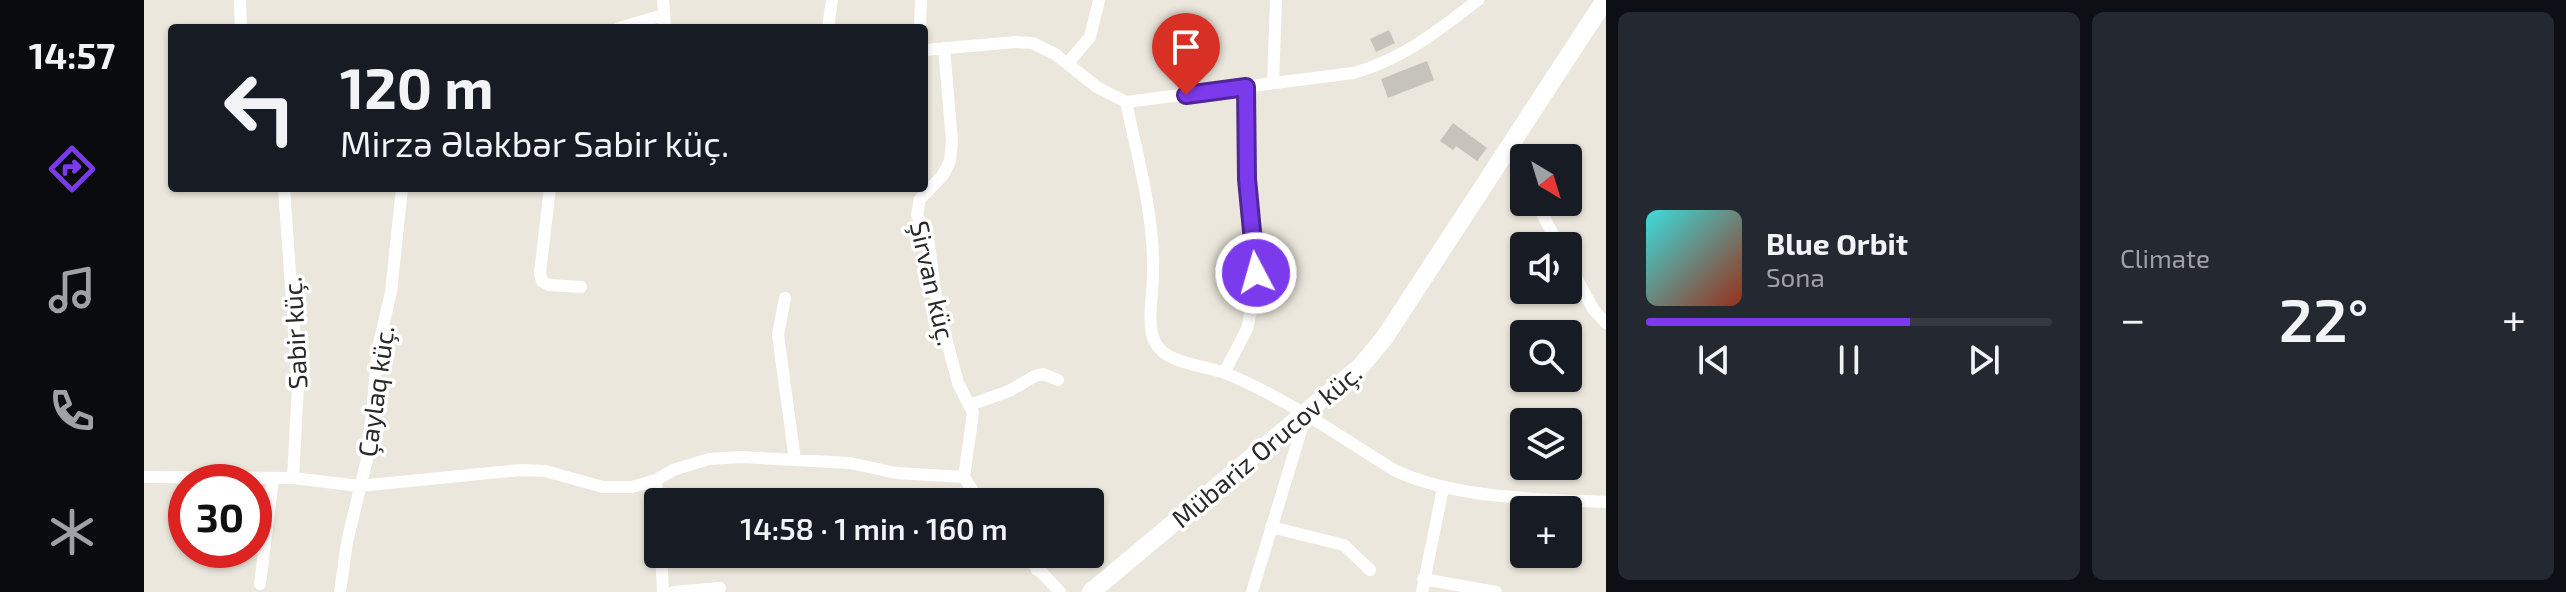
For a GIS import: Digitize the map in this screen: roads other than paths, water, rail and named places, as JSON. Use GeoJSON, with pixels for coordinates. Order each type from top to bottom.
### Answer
{"type":"FeatureCollection","features":[{"type":"Feature","properties":{"kind":"street"},"geometry":{"type":"LineString","coordinates":[[240,0],[241,24]]}},
{"type":"Feature","properties":{"kind":"street"},"geometry":{"type":"LineString","coordinates":[[663,0],[664,21]]}},
{"type":"Feature","properties":{"kind":"street"},"geometry":{"type":"LineString","coordinates":[[829,24],[832,0]]}},
{"type":"Feature","properties":{"kind":"street"},"geometry":{"type":"LineString","coordinates":[[920,24],[921,0]]}},
{"type":"Feature","properties":{"kind":"street"},"geometry":{"type":"LineString","coordinates":[[1068,63],[1090,37],[1099,0]]}},
{"type":"Feature","properties":{"kind":"street"},"geometry":{"type":"LineString","coordinates":[[1273,83],[1276,0]]}},
{"type":"Feature","properties":{"kind":"street"},"geometry":{"type":"LineString","coordinates":[[928,50],[1032,43],[1068,63],[1097,87],[1126,102],[1373,67],[1420,44],[1478,0]]}},
{"type":"Feature","properties":{"kind":"street","name":"Mübariz Orucov küç."},"geometry":{"type":"LineString","coordinates":[[1091,592],[1360,367],[1385,337],[1605,0]]}},
{"type":"Feature","properties":{"kind":"street","name":"Şirvan küç."},"geometry":{"type":"LineString","coordinates":[[928,191],[943,175],[950,161],[952,141],[944,48]]}},
{"type":"Feature","properties":{"kind":"street"},"geometry":{"type":"LineString","coordinates":[[1224,373],[1247,329],[1256,273],[1247,179],[1246,87]]}},
{"type":"Feature","properties":{"kind":"street"},"geometry":{"type":"LineString","coordinates":[[1126,102],[1151,225],[1154,258],[1152,331],[1160,350],[1224,373],[1306,414],[1394,470],[1443,488],[1606,502]]}},
{"type":"Feature","properties":{"kind":"street"},"geometry":{"type":"LineString","coordinates":[[1508,148],[1510,152]]}},
{"type":"Feature","properties":{"kind":"street","name":"Sabir küç."},"geometry":{"type":"LineString","coordinates":[[284,192],[298,386],[293,478]]}},
{"type":"Feature","properties":{"kind":"street","name":"Çaylaq küç."},"geometry":{"type":"LineString","coordinates":[[340,592],[359,486],[368,455],[378,348],[391,292],[402,192]]}},
{"type":"Feature","properties":{"kind":"street"},"geometry":{"type":"LineString","coordinates":[[550,192],[540,273],[542,281],[549,285],[581,287]]}},
{"type":"Feature","properties":{"kind":"street","name":"Şirvan küç."},"geometry":{"type":"LineString","coordinates":[[927,192],[920,199],[917,215],[928,238],[937,304],[958,383],[970,405],[973,424],[964,477]]}},
{"type":"Feature","properties":{"kind":"street"},"geometry":{"type":"LineString","coordinates":[[1582,288],[1593,309],[1606,323]]}},
{"type":"Feature","properties":{"kind":"street"},"geometry":{"type":"LineString","coordinates":[[785,298],[778,335],[795,460]]}},
{"type":"Feature","properties":{"kind":"street"},"geometry":{"type":"LineString","coordinates":[[970,405],[1009,391],[1035,376],[1043,374],[1058,380]]}},
{"type":"Feature","properties":{"kind":"street"},"geometry":{"type":"LineString","coordinates":[[1252,592],[1306,414]]}},
{"type":"Feature","properties":{"kind":"street"},"geometry":{"type":"LineString","coordinates":[[144,477],[293,478],[359,486],[521,470],[545,471],[603,487],[632,487],[709,459],[741,457],[850,463],[896,473],[964,477],[971,488]]}},
{"type":"Feature","properties":{"kind":"street"},"geometry":{"type":"LineString","coordinates":[[260,584],[273,479]]}},
{"type":"Feature","properties":{"kind":"street"},"geometry":{"type":"LineString","coordinates":[[656,480],[657,488]]}},
{"type":"Feature","properties":{"kind":"street"},"geometry":{"type":"LineString","coordinates":[[1443,488],[1422,585],[1496,592]]}},
{"type":"Feature","properties":{"kind":"street"},"geometry":{"type":"LineString","coordinates":[[1271,527],[1344,545],[1370,570]]}},
{"type":"Feature","properties":{"kind":"street"},"geometry":{"type":"LineString","coordinates":[[662,568],[663,592]]}},
{"type":"Feature","properties":{"kind":"street"},"geometry":{"type":"LineString","coordinates":[[1037,570],[1060,592]]}},
{"type":"Feature","properties":{"kind":"street"},"geometry":{"type":"LineString","coordinates":[[673,592],[720,588]]}}]}
